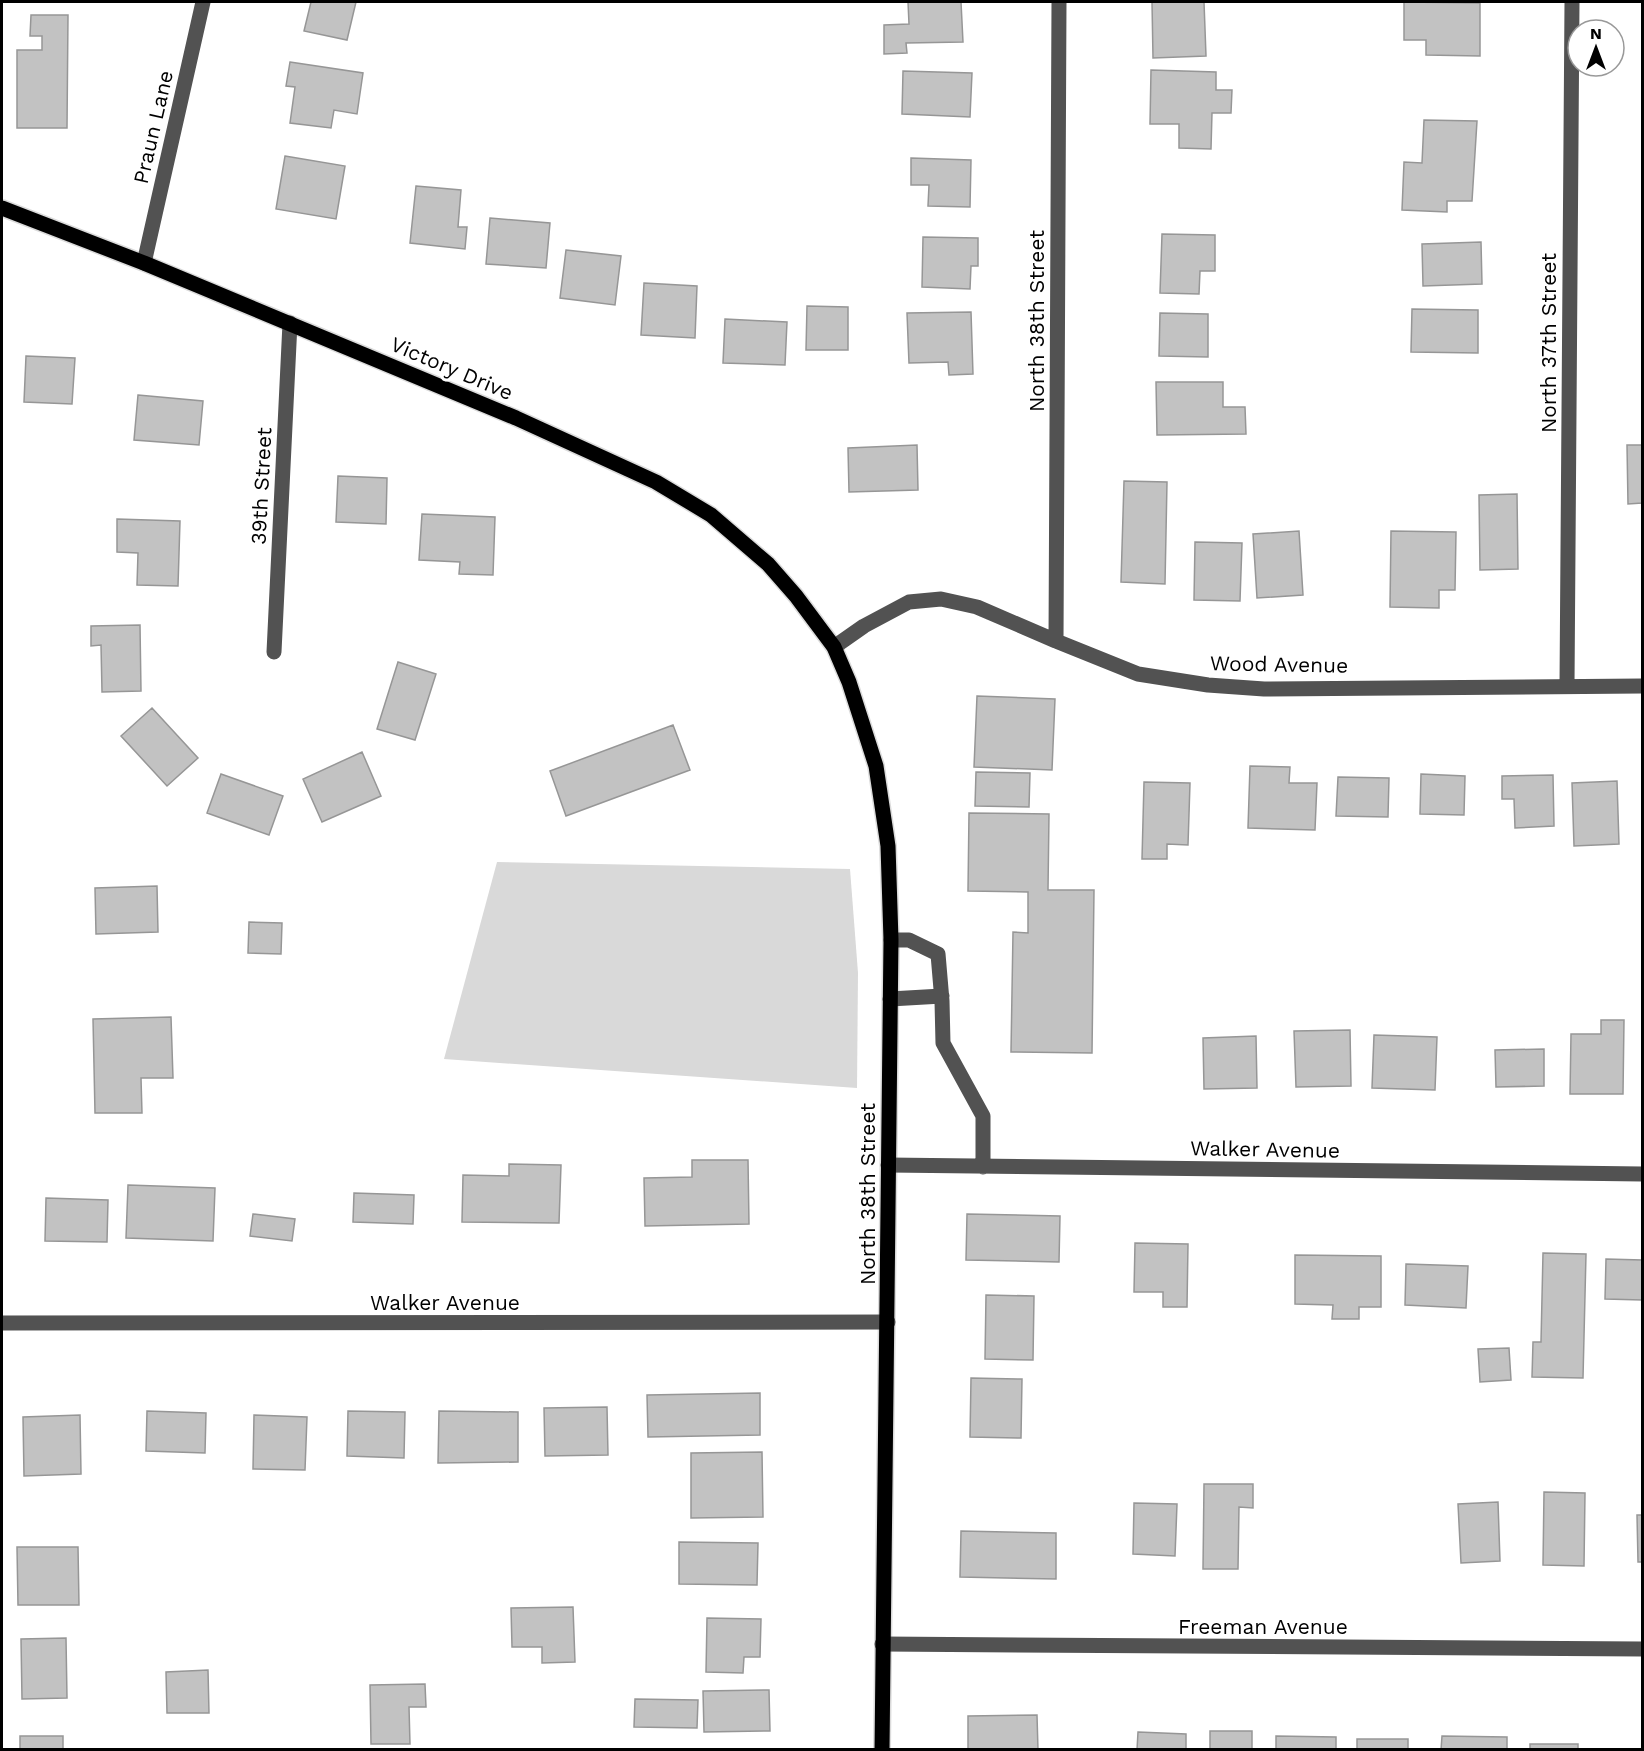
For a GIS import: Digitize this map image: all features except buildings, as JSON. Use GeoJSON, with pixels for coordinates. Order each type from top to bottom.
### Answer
{"type":"FeatureCollection","features":[{"type":"Feature","properties":{"kind":"main road","name":"Victory Drive"},"geometry":{"type":"LineString","coordinates":[[2,208],[144,262],[290,323],[516,418],[656,482],[711,515],[768,564],[796,596],[834,647]]}},
{"type":"Feature","properties":{"kind":"main road","name":"North 38th Street"},"geometry":{"type":"LineString","coordinates":[[834,647],[849,682],[876,766],[888,846],[891,940],[882,1749]]}},
{"type":"Feature","properties":{"kind":"street","name":"Praun Lane"},"geometry":{"type":"LineString","coordinates":[[144,262],[203,2]]}},
{"type":"Feature","properties":{"kind":"street","name":"North 38th Street"},"geometry":{"type":"LineString","coordinates":[[1056,641],[1059,2]]}},
{"type":"Feature","properties":{"kind":"street","name":"North 37th Street"},"geometry":{"type":"LineString","coordinates":[[1567,685],[1572,2]]}},
{"type":"Feature","properties":{"kind":"street","name":"39th Street"},"geometry":{"type":"LineString","coordinates":[[274,652],[290,323]]}},
{"type":"Feature","properties":{"kind":"street","name":"Wood Avenue"},"geometry":{"type":"LineString","coordinates":[[834,647],[864,626],[909,602],[941,599],[977,607],[1138,674],[1208,685],[1264,689],[1642,686]]}},
{"type":"Feature","properties":{"kind":"street"},"geometry":{"type":"LineString","coordinates":[[891,940],[909,940],[938,954],[943,1043],[983,1116],[983,1167]]}},
{"type":"Feature","properties":{"kind":"street"},"geometry":{"type":"LineString","coordinates":[[890,999],[942,996]]}},
{"type":"Feature","properties":{"kind":"street","name":"Walker Avenue"},"geometry":{"type":"LineString","coordinates":[[888,1166],[1642,1174]]}},
{"type":"Feature","properties":{"kind":"street","name":"Walker Avenue"},"geometry":{"type":"LineString","coordinates":[[2,1324],[888,1322]]}},
{"type":"Feature","properties":{"kind":"street","name":"Freeman Avenue"},"geometry":{"type":"LineString","coordinates":[[882,1644],[1642,1649]]}},
{"type":"Feature","properties":{"kind":"shaded area"},"geometry":{"type":"Polygon","coordinates":[[[497,862],[850,869],[858,973],[857,1088],[444,1059],[497,862]]]}}]}
